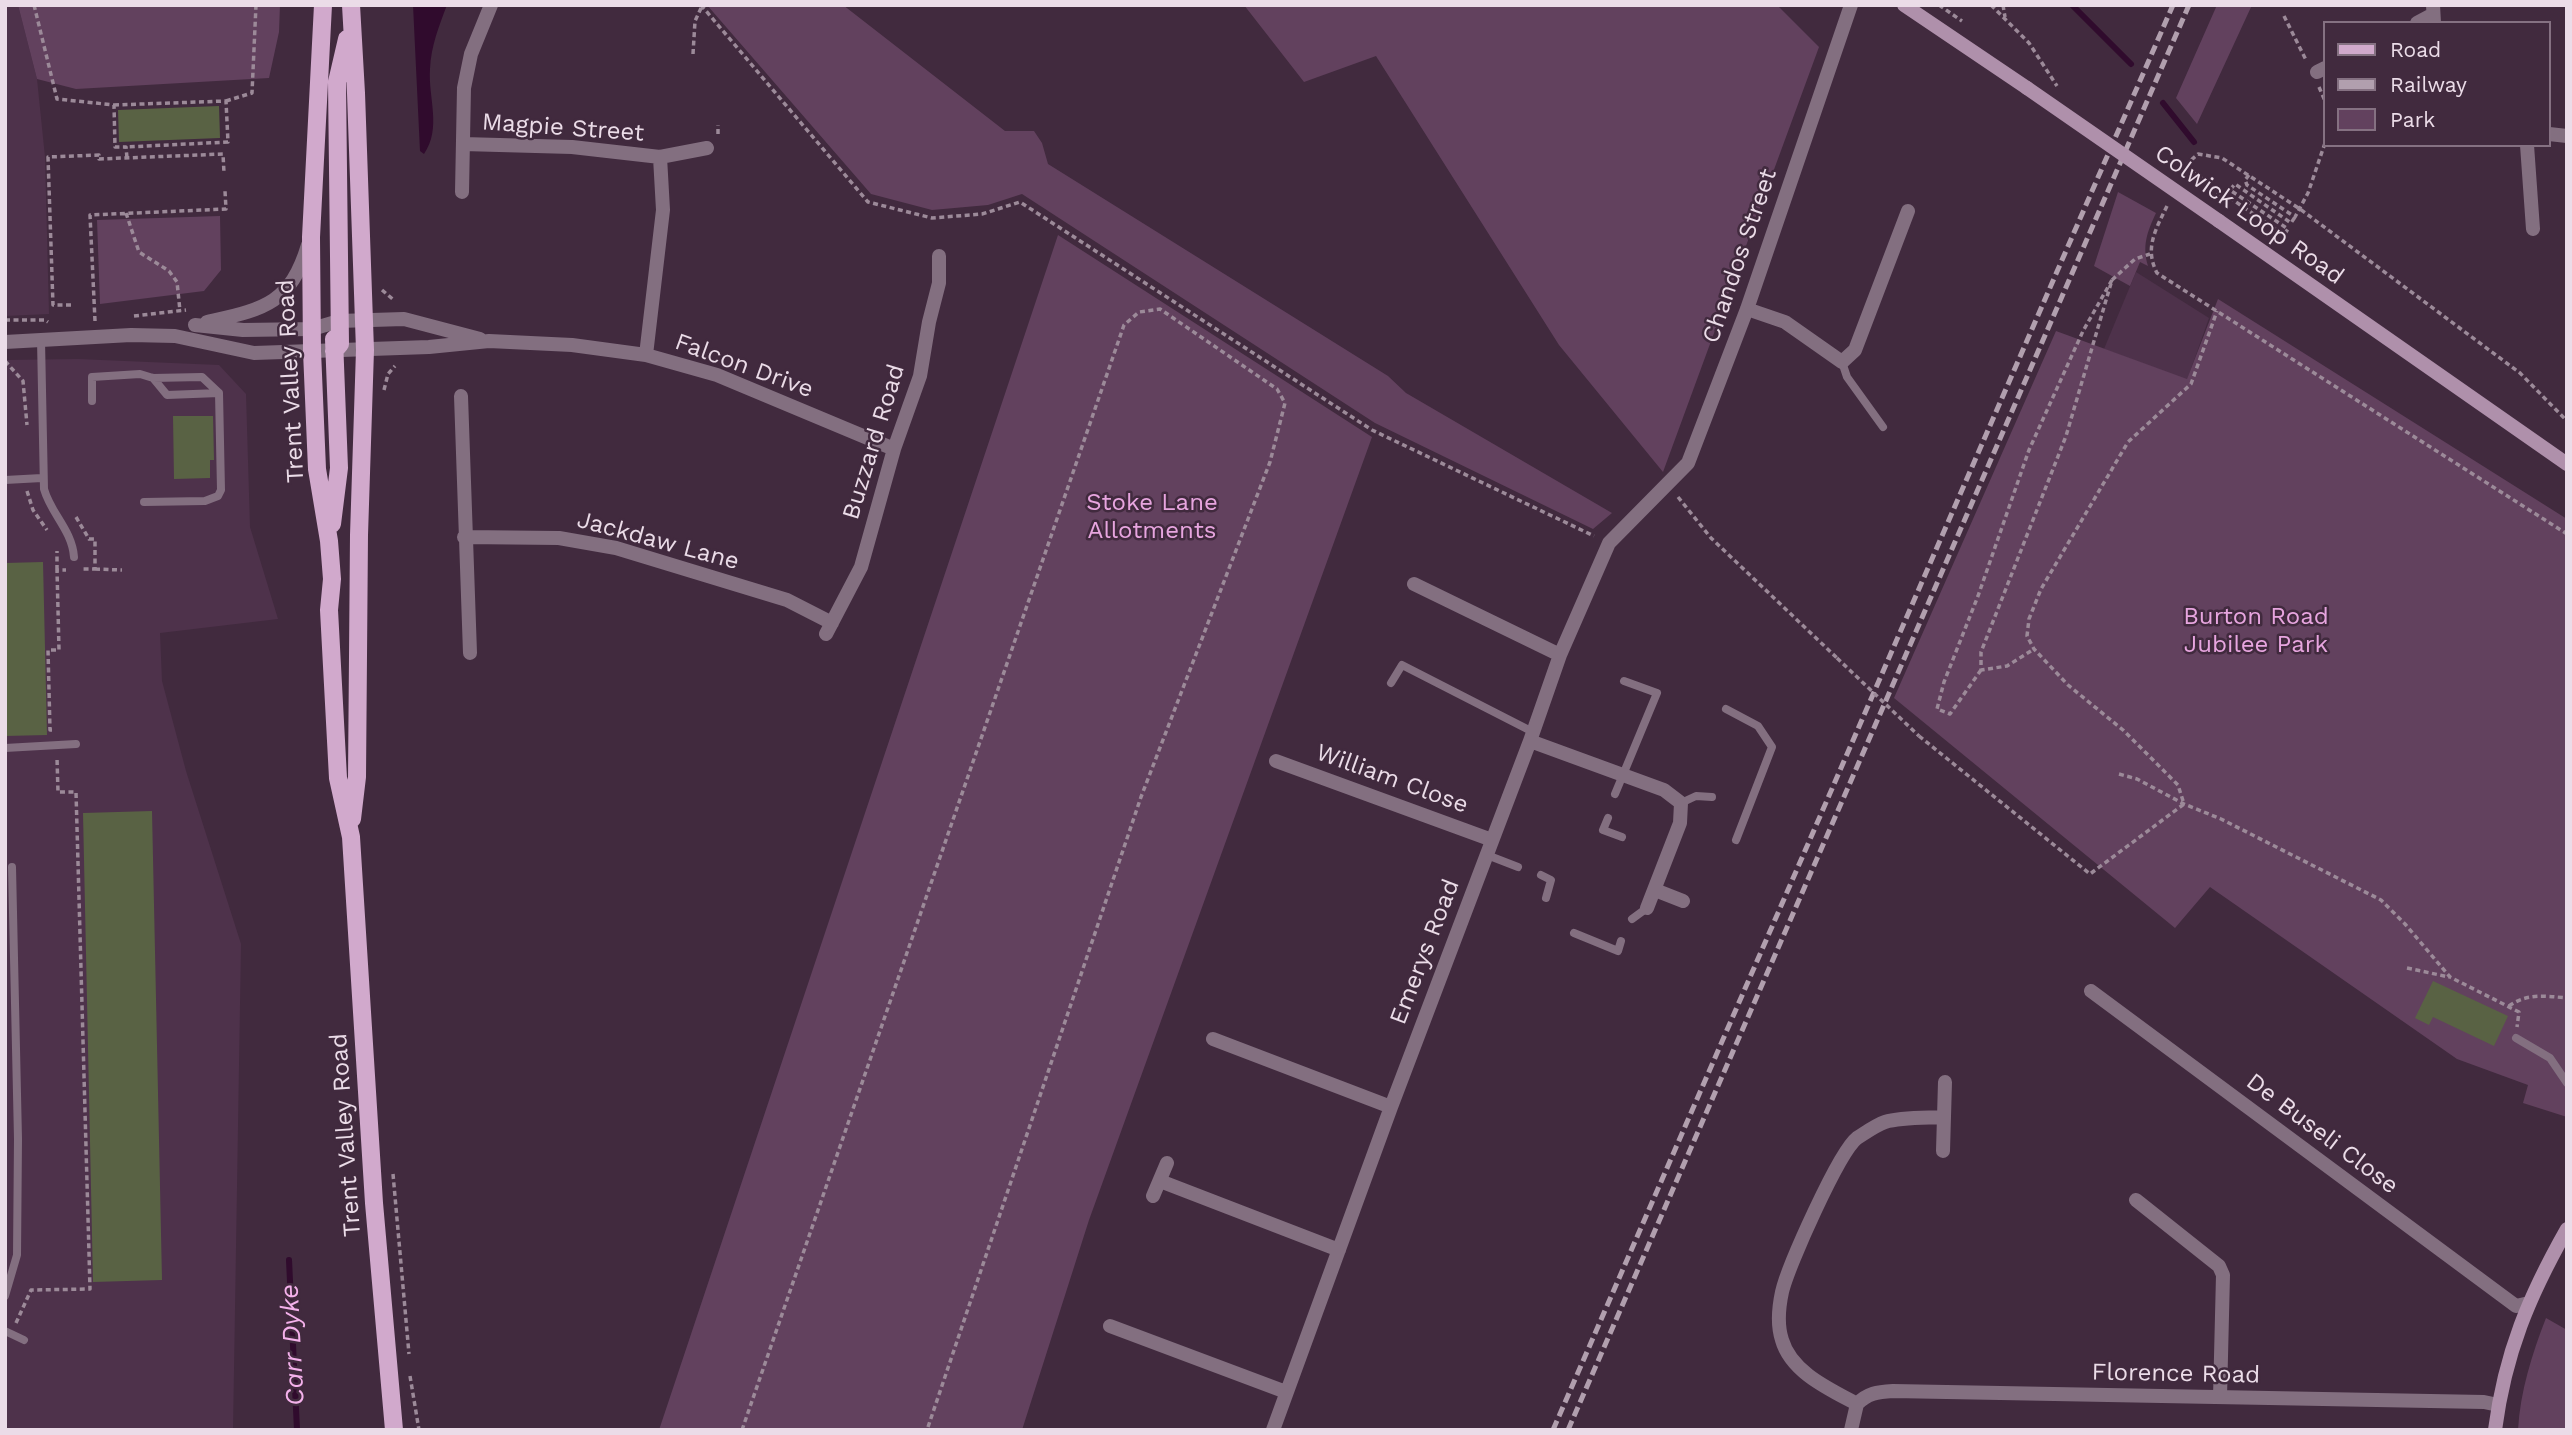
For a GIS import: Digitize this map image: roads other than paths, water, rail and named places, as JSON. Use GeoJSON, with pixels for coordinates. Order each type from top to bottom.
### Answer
{"type":"FeatureCollection","features":[{"type":"Feature","properties":{"kind":"main road","name":"Trent Valley Road"},"geometry":{"type":"LineString","coordinates":[[323,5],[311,237],[317,470],[329,541],[332,579],[329,610],[338,778],[351,836],[374,1203],[394,1430]]}},
{"type":"Feature","properties":{"kind":"main road","name":"Colwick Loop Road"},"geometry":{"type":"LineString","coordinates":[[1904,5],[2567,464]]}},
{"type":"Feature","properties":{"kind":"main road","name":"Trent Valley Road"},"geometry":{"type":"LineString","coordinates":[[351,12],[365,350],[359,535],[357,777],[351,836]]}},
{"type":"Feature","properties":{"kind":"main road"},"geometry":{"type":"LineString","coordinates":[[329,541],[339,468],[334,351],[334,327],[339,321],[337,82],[351,12]]}},
{"type":"Feature","properties":{"kind":"main road"},"geometry":{"type":"LineString","coordinates":[[2495,1430],[2506,1365],[2529,1303],[2567,1229]]}},
{"type":"Feature","properties":{"kind":"street","name":"Magpie Street"},"geometry":{"type":"LineString","coordinates":[[462,192],[464,88],[471,54],[491,5]]}},
{"type":"Feature","properties":{"kind":"street","name":"Chandos Street"},"geometry":{"type":"LineString","coordinates":[[1647,506],[1688,463],[1747,309],[1851,5]]}},
{"type":"Feature","properties":{"kind":"street","name":"Magpie Street"},"geometry":{"type":"LineString","coordinates":[[463,145],[572,147],[660,158],[707,148]]}},
{"type":"Feature","properties":{"kind":"street"},"geometry":{"type":"LineString","coordinates":[[2526,147],[2533,229]]}},
{"type":"Feature","properties":{"kind":"street","name":"Magpie Street"},"geometry":{"type":"LineString","coordinates":[[646,355],[663,210],[660,158]]}},
{"type":"Feature","properties":{"kind":"street"},"geometry":{"type":"LineString","coordinates":[[1747,309],[1785,322],[1842,362],[1855,350],[1908,211]]}},
{"type":"Feature","properties":{"kind":"street"},"geometry":{"type":"LineString","coordinates":[[175,336],[195,325],[259,308],[288,289],[297,275],[311,237]]}},
{"type":"Feature","properties":{"kind":"street","name":"Buzzard Road"},"geometry":{"type":"LineString","coordinates":[[829,628],[861,567],[894,449],[920,376],[929,322],[936,301],[939,256]]}},
{"type":"Feature","properties":{"kind":"street","name":"Falcon Drive"},"geometry":{"type":"LineString","coordinates":[[195,325],[243,330],[312,329],[339,321],[404,319],[489,341]]}},
{"type":"Feature","properties":{"kind":"street","name":"Falcon Drive"},"geometry":{"type":"LineString","coordinates":[[5,342],[131,335],[175,336],[254,353],[429,347],[489,341],[572,345],[646,355],[728,380],[894,449]]}},
{"type":"Feature","properties":{"kind":"street"},"geometry":{"type":"LineString","coordinates":[[461,396],[470,653]]}},
{"type":"Feature","properties":{"kind":"street","name":"Emerys Road"},"geometry":{"type":"LineString","coordinates":[[1273,1430],[1560,655],[1609,543],[1647,506]]}},
{"type":"Feature","properties":{"kind":"street","name":"Jackdaw Lane"},"geometry":{"type":"LineString","coordinates":[[464,537],[559,538],[617,548],[787,600],[829,628]]}},
{"type":"Feature","properties":{"kind":"street"},"geometry":{"type":"LineString","coordinates":[[1414,584],[1560,655]]}},
{"type":"Feature","properties":{"kind":"street"},"geometry":{"type":"LineString","coordinates":[[1532,736],[1664,790],[1681,803],[1680,823],[1647,908]]}},
{"type":"Feature","properties":{"kind":"street","name":"William Close"},"geometry":{"type":"LineString","coordinates":[[1276,761],[1492,840]]}},
{"type":"Feature","properties":{"kind":"street"},"geometry":{"type":"LineString","coordinates":[[1655,890],[1683,901]]}},
{"type":"Feature","properties":{"kind":"street","name":"De Buseli Close"},"geometry":{"type":"LineString","coordinates":[[2091,991],[2516,1306],[2529,1303]]}},
{"type":"Feature","properties":{"kind":"street"},"geometry":{"type":"LineString","coordinates":[[1213,1039],[1391,1107]]}},
{"type":"Feature","properties":{"kind":"street"},"geometry":{"type":"LineString","coordinates":[[1943,1151],[1945,1082]]}},
{"type":"Feature","properties":{"kind":"street"},"geometry":{"type":"LineString","coordinates":[[1851,1430],[1857,1404],[1810,1376],[1793,1362],[1782,1340],[1779,1316],[1783,1290],[1801,1239],[1835,1171],[1854,1140],[1885,1122],[1944,1117]]}},
{"type":"Feature","properties":{"kind":"street"},"geometry":{"type":"LineString","coordinates":[[1153,1196],[1167,1163]]}},
{"type":"Feature","properties":{"kind":"street"},"geometry":{"type":"LineString","coordinates":[[1160,1181],[1339,1250]]}},
{"type":"Feature","properties":{"kind":"street"},"geometry":{"type":"LineString","coordinates":[[2136,1200],[2219,1266],[2223,1275],[2220,1397]]}},
{"type":"Feature","properties":{"kind":"street"},"geometry":{"type":"LineString","coordinates":[[1110,1326],[1286,1392]]}},
{"type":"Feature","properties":{"kind":"street","name":"Florence Road"},"geometry":{"type":"LineString","coordinates":[[1857,1404],[1875,1392],[1892,1391],[2484,1402],[2498,1405]]}},
{"type":"Feature","properties":{"kind":"lane"},"geometry":{"type":"LineString","coordinates":[[41,340],[42,478],[49,505],[69,535],[74,557]]}},
{"type":"Feature","properties":{"kind":"lane"},"geometry":{"type":"LineString","coordinates":[[1842,362],[1847,377],[1883,427]]}},
{"type":"Feature","properties":{"kind":"lane"},"geometry":{"type":"LineString","coordinates":[[92,401],[92,377],[140,374],[153,378],[202,377],[219,393],[221,490],[218,496],[205,501],[144,502]]}},
{"type":"Feature","properties":{"kind":"lane"},"geometry":{"type":"LineString","coordinates":[[153,378],[167,395],[219,393]]}},
{"type":"Feature","properties":{"kind":"lane"},"geometry":{"type":"LineString","coordinates":[[10,479],[42,478]]}},
{"type":"Feature","properties":{"kind":"lane"},"geometry":{"type":"LineString","coordinates":[[1391,683],[1402,665],[1532,736]]}},
{"type":"Feature","properties":{"kind":"lane"},"geometry":{"type":"LineString","coordinates":[[1615,794],[1657,693],[1625,681]]}},
{"type":"Feature","properties":{"kind":"lane"},"geometry":{"type":"LineString","coordinates":[[1726,709],[1758,726],[1772,747],[1744,807],[1736,840]]}},
{"type":"Feature","properties":{"kind":"lane"},"geometry":{"type":"LineString","coordinates":[[5,748],[76,744]]}},
{"type":"Feature","properties":{"kind":"lane"},"geometry":{"type":"LineString","coordinates":[[1681,803],[1696,796],[1712,797]]}},
{"type":"Feature","properties":{"kind":"lane"},"geometry":{"type":"LineString","coordinates":[[1608,817],[1603,830],[1622,837]]}},
{"type":"Feature","properties":{"kind":"lane"},"geometry":{"type":"LineString","coordinates":[[1487,855],[1518,867]]}},
{"type":"Feature","properties":{"kind":"lane"},"geometry":{"type":"LineString","coordinates":[[5,1296],[17,1255],[18,1139],[12,867]]}},
{"type":"Feature","properties":{"kind":"lane"},"geometry":{"type":"LineString","coordinates":[[1541,875],[1551,880],[1546,898]]}},
{"type":"Feature","properties":{"kind":"lane"},"geometry":{"type":"LineString","coordinates":[[1632,919],[1647,908]]}},
{"type":"Feature","properties":{"kind":"lane"},"geometry":{"type":"LineString","coordinates":[[1574,933],[1618,951],[1621,941]]}},
{"type":"Feature","properties":{"kind":"lane"},"geometry":{"type":"LineString","coordinates":[[2516,1038],[2550,1058],[2567,1083]]}},
{"type":"Feature","properties":{"kind":"lane"},"geometry":{"type":"LineString","coordinates":[[8,1333],[24,1339]]}},
{"type":"Feature","properties":{"kind":"waterway"},"geometry":{"type":"LineString","coordinates":[[2072,5],[2131,64]]}},
{"type":"Feature","properties":{"kind":"waterway"},"geometry":{"type":"LineString","coordinates":[[2163,103],[2194,142]]}},
{"type":"Feature","properties":{"kind":"waterway","name":"Carr Dyke"},"geometry":{"type":"LineString","coordinates":[[289,1260],[297,1430]]}},
{"type":"Feature","properties":{"kind":"railway"},"geometry":{"type":"LineString","coordinates":[[1553,1430],[2173,5]]}},
{"type":"Feature","properties":{"kind":"railway"},"geometry":{"type":"LineString","coordinates":[[1568,1430],[2189,5]]}},
{"type":"Feature","properties":{"kind":"park label","name":"Stoke Lane Allotments"},"geometry":{"type":"Point","coordinates":[1152,517]}},
{"type":"Feature","properties":{"kind":"park label","name":"Burton Road Jubilee Park"},"geometry":{"type":"Point","coordinates":[2256,631]}}]}
